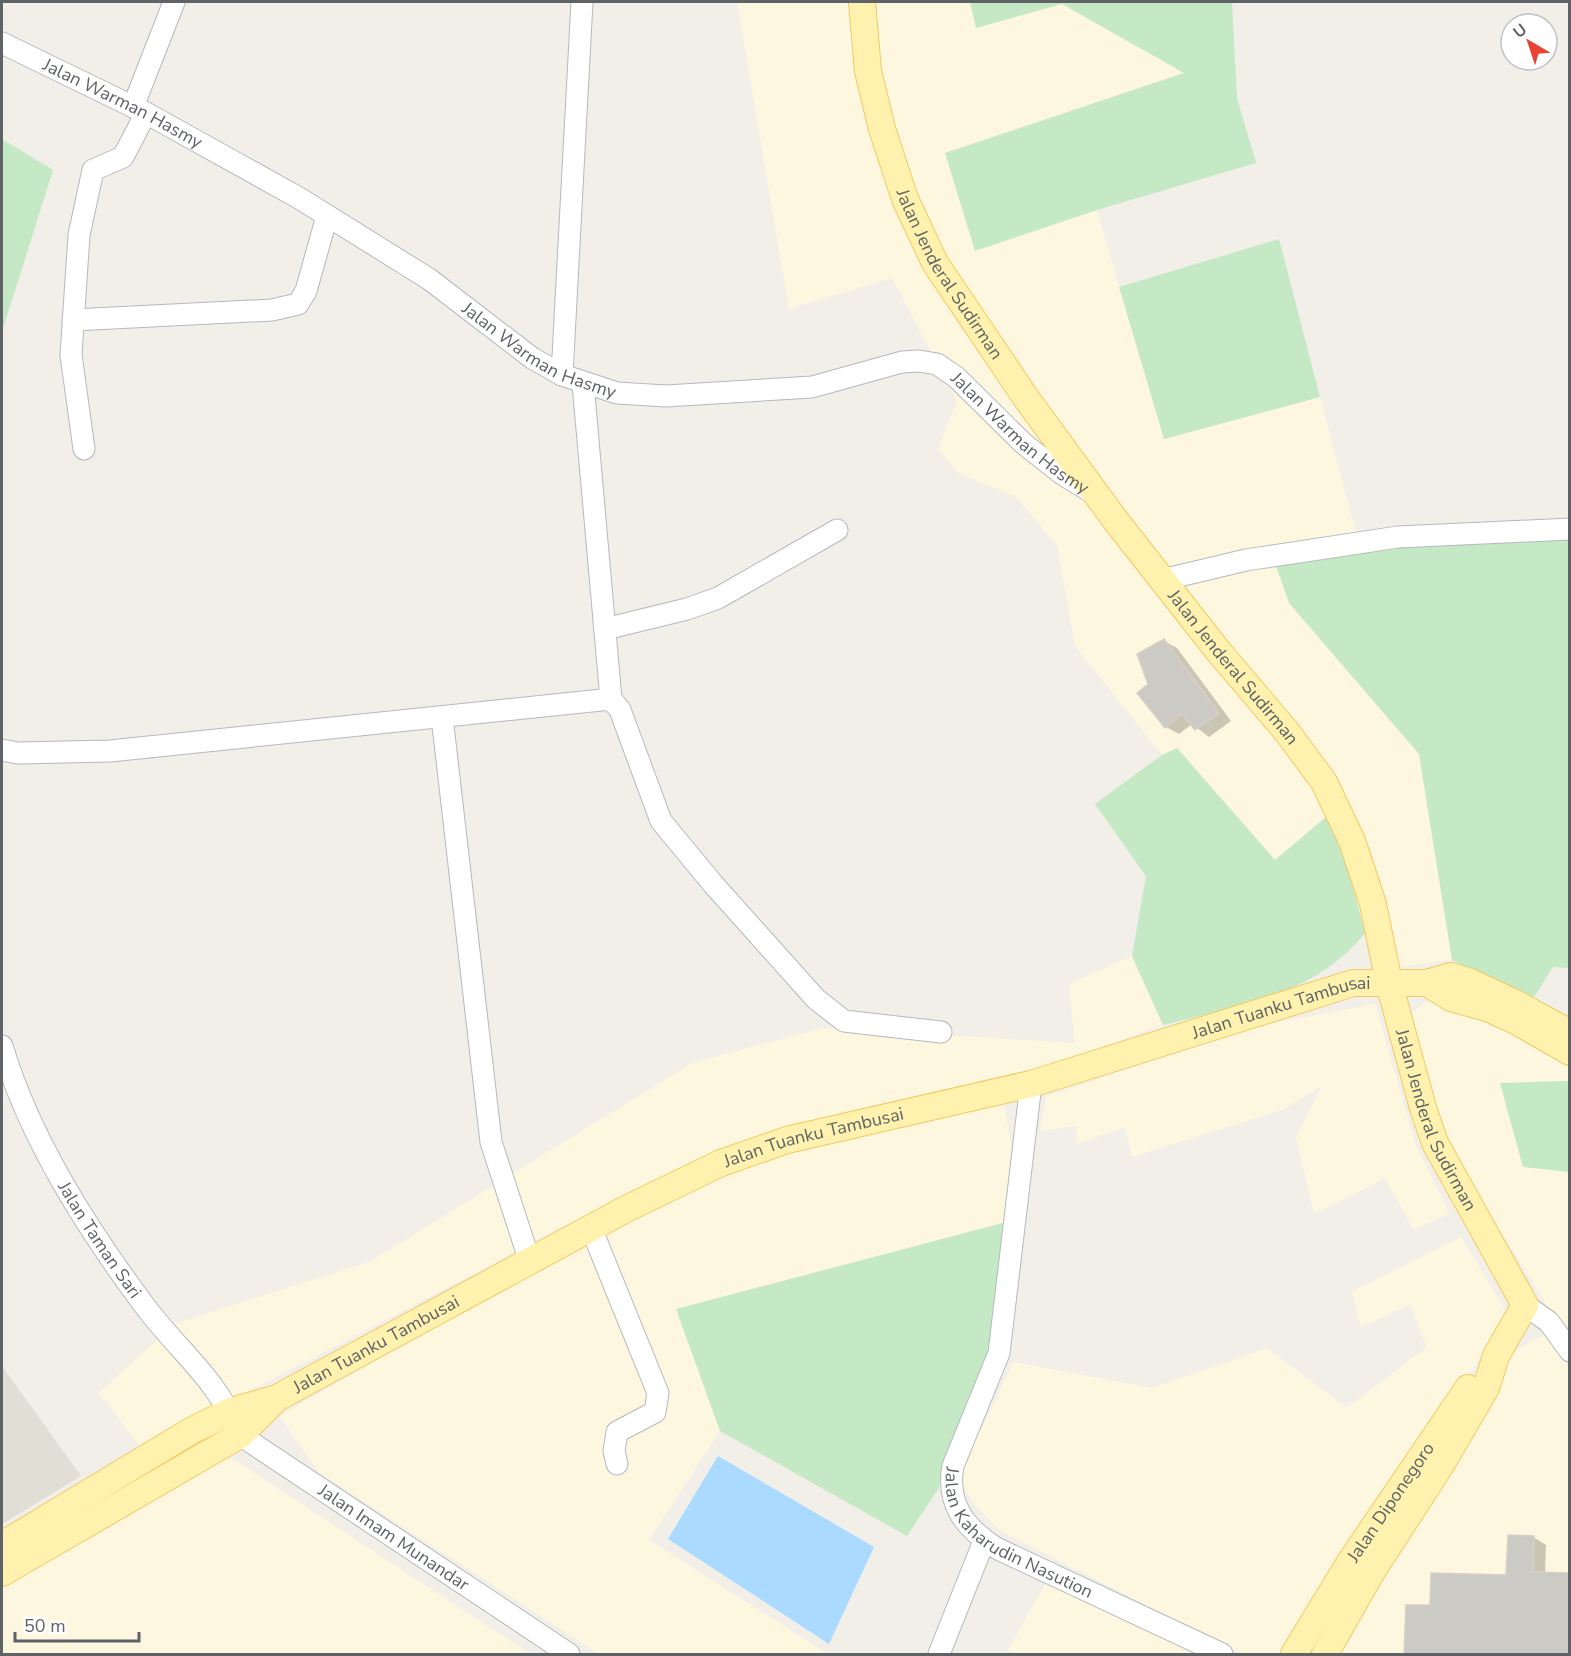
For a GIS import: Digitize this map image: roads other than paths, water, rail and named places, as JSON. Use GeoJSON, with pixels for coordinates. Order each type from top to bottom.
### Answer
{"type":"FeatureCollection","features":[{"type":"Feature","properties":{"kind":"main road","name":"Jalan Jenderal Sudirman"},"geometry":{"type":"LineString","coordinates":[[862,2],[868,71],[882,129],[905,199],[935,263],[969,316],[1097,496],[1162,580],[1287,732],[1324,782],[1352,841],[1373,904],[1389,983],[1423,1108],[1436,1143],[1525,1305]]}},
{"type":"Feature","properties":{"kind":"main road","name":"Jalan Tuanku Tambusai"},"geometry":{"type":"LineString","coordinates":[[2,1545],[191,1431],[231,1411],[277,1398],[591,1228],[721,1163],[787,1140],[1031,1084],[1353,983],[1427,983],[1451,976],[1470,981],[1569,1033]]}},
{"type":"Feature","properties":{"kind":"main road"},"geometry":{"type":"LineString","coordinates":[[1427,983],[1451,998],[1487,1008],[1516,1021],[1569,1052]]}},
{"type":"Feature","properties":{"kind":"main road","name":"Jalan Diponegoro"},"geometry":{"type":"LineString","coordinates":[[1325,1654],[1371,1574],[1475,1407],[1485,1388],[1496,1356],[1525,1305]]}},
{"type":"Feature","properties":{"kind":"main road","name":"Jalan Diponegoro"},"geometry":{"type":"LineString","coordinates":[[1294,1654],[1350,1562],[1454,1408],[1473,1380],[1496,1356]]}},
{"type":"Feature","properties":{"kind":"main road","name":"Jalan Tuanku Tambusai"},"geometry":{"type":"LineString","coordinates":[[2,1573],[240,1435],[277,1398]]}},
{"type":"Feature","properties":{"kind":"street"},"geometry":{"type":"LineString","coordinates":[[84,449],[71,355],[79,235],[93,170],[123,158],[174,2]]}},
{"type":"Feature","properties":{"kind":"street"},"geometry":{"type":"LineString","coordinates":[[562,375],[582,2]]}},
{"type":"Feature","properties":{"kind":"street","name":"Jalan Warman Hasmy"},"geometry":{"type":"LineString","coordinates":[[2,43],[140,110],[327,216],[429,279],[532,358],[583,384],[617,393],[666,396],[767,391],[812,387],[902,362],[919,361],[937,364],[956,377],[1024,444],[1062,474],[1097,496]]}},
{"type":"Feature","properties":{"kind":"street"},"geometry":{"type":"LineString","coordinates":[[73,320],[272,310],[297,304],[306,291],[327,216]]}},
{"type":"Feature","properties":{"kind":"street"},"geometry":{"type":"LineString","coordinates":[[583,384],[611,699],[620,710],[661,821],[713,884],[816,999],[844,1021],[941,1032]]}},
{"type":"Feature","properties":{"kind":"street"},"geometry":{"type":"LineString","coordinates":[[1162,580],[1246,560],[1398,537],[1569,529]]}},
{"type":"Feature","properties":{"kind":"street"},"geometry":{"type":"LineString","coordinates":[[605,629],[687,609],[718,598],[837,530]]}},
{"type":"Feature","properties":{"kind":"street"},"geometry":{"type":"LineString","coordinates":[[2,750],[18,753],[110,751],[235,736],[611,699]]}},
{"type":"Feature","properties":{"kind":"street"},"geometry":{"type":"LineString","coordinates":[[442,717],[491,1142],[530,1262]]}},
{"type":"Feature","properties":{"kind":"street","name":"Jalan Taman Sari"},"geometry":{"type":"LineString","coordinates":[[2,1046],[42,1146],[93,1230],[144,1305],[219,1391],[231,1411]]}},
{"type":"Feature","properties":{"kind":"street","name":"Jalan Kaharudin Nasution"},"geometry":{"type":"LineString","coordinates":[[1031,1084],[999,1353],[952,1466],[949,1486],[953,1502],[963,1518],[984,1541],[1222,1654]]}},
{"type":"Feature","properties":{"kind":"street"},"geometry":{"type":"LineString","coordinates":[[591,1228],[658,1393],[655,1412],[617,1432],[614,1450],[617,1464]]}},
{"type":"Feature","properties":{"kind":"street","name":"Jalan Jenderal Sudirman"},"geometry":{"type":"LineString","coordinates":[[1525,1305],[1549,1322],[1569,1351]]}},
{"type":"Feature","properties":{"kind":"street"},"geometry":{"type":"LineString","coordinates":[[231,1411],[240,1435]]}},
{"type":"Feature","properties":{"kind":"street","name":"Jalan Imam Munandar"},"geometry":{"type":"LineString","coordinates":[[240,1435],[569,1654]]}},
{"type":"Feature","properties":{"kind":"street"},"geometry":{"type":"LineString","coordinates":[[939,1654],[984,1541]]}},
{"type":"Feature","properties":{"kind":"water"},"geometry":{"type":"Polygon","coordinates":[[[718,1456],[874,1547],[829,1644],[668,1539],[718,1456]]]}}]}
